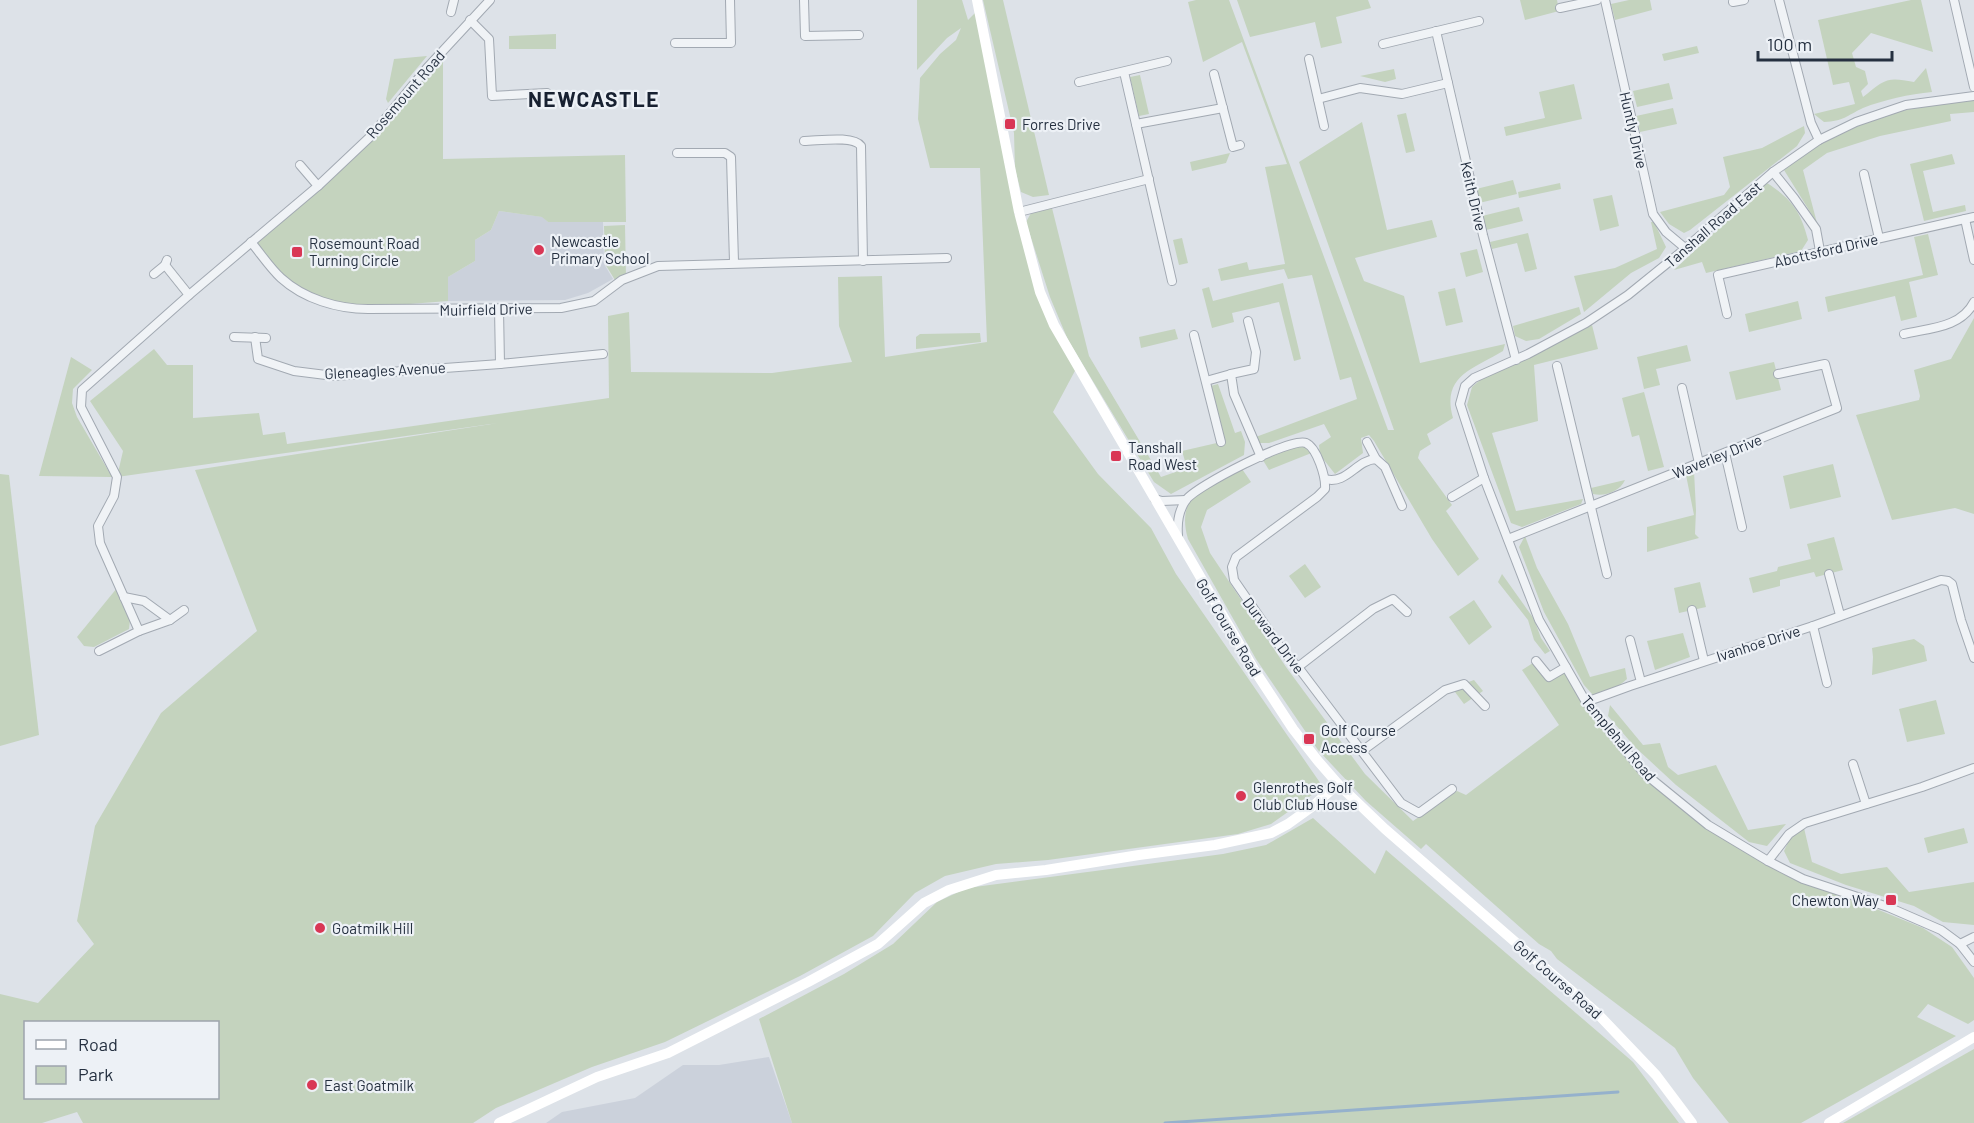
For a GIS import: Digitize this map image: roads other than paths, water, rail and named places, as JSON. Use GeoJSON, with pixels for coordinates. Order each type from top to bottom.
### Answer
{"type":"FeatureCollection","features":[{"type":"Feature","properties":{"kind":"street"},"geometry":{"type":"LineString","coordinates":[[451,12],[454,0]]}},
{"type":"Feature","properties":{"kind":"street","name":"Rosemount Road"},"geometry":{"type":"LineString","coordinates":[[124,597],[100,543],[98,531],[100,522],[114,496],[117,477],[81,407],[82,390],[189,295],[318,186],[372,135],[427,68],[490,0]]}},
{"type":"Feature","properties":{"kind":"street"},"geometry":{"type":"LineString","coordinates":[[675,43],[731,43],[730,0]]}},
{"type":"Feature","properties":{"kind":"street"},"geometry":{"type":"LineString","coordinates":[[804,0],[805,36],[859,35]]}},
{"type":"Feature","properties":{"kind":"street","name":"Golf Course Road"},"geometry":{"type":"LineString","coordinates":[[977,0],[1019,212],[1040,292],[1054,325],[1274,703],[1338,784],[1444,881],[1596,1012],[1656,1075],[1692,1123]]}},
{"type":"Feature","properties":{"kind":"street"},"geometry":{"type":"LineString","coordinates":[[1560,8],[1597,0]]}},
{"type":"Feature","properties":{"kind":"street","name":"Huntly Drive"},"geometry":{"type":"LineString","coordinates":[[1605,0],[1653,214],[1666,232],[1685,248]]}},
{"type":"Feature","properties":{"kind":"street"},"geometry":{"type":"LineString","coordinates":[[1733,2],[1744,0]]}},
{"type":"Feature","properties":{"kind":"street"},"geometry":{"type":"LineString","coordinates":[[1779,0],[1811,123],[1819,140]]}},
{"type":"Feature","properties":{"kind":"street"},"geometry":{"type":"LineString","coordinates":[[1953,0],[1970,54],[1974,87]]}},
{"type":"Feature","properties":{"kind":"street"},"geometry":{"type":"LineString","coordinates":[[470,20],[489,39],[492,96],[547,93]]}},
{"type":"Feature","properties":{"kind":"street"},"geometry":{"type":"LineString","coordinates":[[1383,44],[1479,21]]}},
{"type":"Feature","properties":{"kind":"street","name":"Keith Drive"},"geometry":{"type":"LineString","coordinates":[[1436,31],[1486,245],[1516,360]]}},
{"type":"Feature","properties":{"kind":"street"},"geometry":{"type":"LineString","coordinates":[[1309,59],[1324,126]]}},
{"type":"Feature","properties":{"kind":"street"},"geometry":{"type":"LineString","coordinates":[[1079,82],[1167,61]]}},
{"type":"Feature","properties":{"kind":"street"},"geometry":{"type":"LineString","coordinates":[[1124,72],[1172,281]]}},
{"type":"Feature","properties":{"kind":"street"},"geometry":{"type":"LineString","coordinates":[[1214,74],[1233,147],[1240,145]]}},
{"type":"Feature","properties":{"kind":"street"},"geometry":{"type":"LineString","coordinates":[[1318,99],[1360,88],[1402,94],[1448,83]]}},
{"type":"Feature","properties":{"kind":"street","name":"Tanshall Road East"},"geometry":{"type":"LineString","coordinates":[[1465,386],[1474,378],[1516,360],[1586,323],[1628,295],[1773,172],[1819,140],[1856,122],[1906,105],[1974,96]]}},
{"type":"Feature","properties":{"kind":"street"},"geometry":{"type":"LineString","coordinates":[[1136,124],[1222,108]]}},
{"type":"Feature","properties":{"kind":"street"},"geometry":{"type":"LineString","coordinates":[[804,141],[850,140],[858,142],[861,146],[863,261]]}},
{"type":"Feature","properties":{"kind":"street"},"geometry":{"type":"LineString","coordinates":[[677,153],[725,153],[732,158],[734,262]]}},
{"type":"Feature","properties":{"kind":"street"},"geometry":{"type":"LineString","coordinates":[[300,165],[318,186]]}},
{"type":"Feature","properties":{"kind":"street"},"geometry":{"type":"LineString","coordinates":[[1773,172],[1816,229],[1820,251]]}},
{"type":"Feature","properties":{"kind":"street"},"geometry":{"type":"LineString","coordinates":[[1864,174],[1879,238]]}},
{"type":"Feature","properties":{"kind":"street"},"geometry":{"type":"LineString","coordinates":[[1019,212],[1149,179]]}},
{"type":"Feature","properties":{"kind":"street"},"geometry":{"type":"LineString","coordinates":[[1970,218],[1974,260]]}},
{"type":"Feature","properties":{"kind":"street","name":"Abottsford Drive"},"geometry":{"type":"LineString","coordinates":[[1727,314],[1718,275],[1970,218]]}},
{"type":"Feature","properties":{"kind":"street","name":"Muirfield Drive"},"geometry":{"type":"LineString","coordinates":[[251,242],[282,278],[308,296],[346,309],[561,308],[594,301],[622,280],[658,266],[734,262],[947,258]]}},
{"type":"Feature","properties":{"kind":"street"},"geometry":{"type":"LineString","coordinates":[[154,274],[166,262],[189,295]]}},
{"type":"Feature","properties":{"kind":"street"},"geometry":{"type":"LineString","coordinates":[[1904,334],[1955,322],[1971,308],[1974,302]]}},
{"type":"Feature","properties":{"kind":"street"},"geometry":{"type":"LineString","coordinates":[[499,309],[500,364]]}},
{"type":"Feature","properties":{"kind":"street"},"geometry":{"type":"LineString","coordinates":[[1206,381],[1254,369],[1256,352],[1248,321]]}},
{"type":"Feature","properties":{"kind":"street"},"geometry":{"type":"LineString","coordinates":[[1194,335],[1221,442]]}},
{"type":"Feature","properties":{"kind":"street"},"geometry":{"type":"LineString","coordinates":[[234,337],[266,338]]}},
{"type":"Feature","properties":{"kind":"street","name":"Gleneagles Avenue"},"geometry":{"type":"LineString","coordinates":[[255,337],[258,359],[294,371],[334,375],[500,364],[603,354]]}},
{"type":"Feature","properties":{"kind":"street","name":"Waverley Drive"},"geometry":{"type":"LineString","coordinates":[[1508,539],[1837,408],[1825,363],[1778,374]]}},
{"type":"Feature","properties":{"kind":"street"},"geometry":{"type":"LineString","coordinates":[[1557,366],[1607,574]]}},
{"type":"Feature","properties":{"kind":"street"},"geometry":{"type":"LineString","coordinates":[[1231,374],[1234,394],[1261,457]]}},
{"type":"Feature","properties":{"kind":"street","name":"Templehall Road"},"geometry":{"type":"LineString","coordinates":[[1465,386],[1460,404],[1484,478],[1539,620],[1586,702],[1644,773],[1708,825],[1768,861],[1803,879],[1888,907],[1941,930],[1960,944],[1974,962]]}},
{"type":"Feature","properties":{"kind":"street"},"geometry":{"type":"LineString","coordinates":[[1682,388],[1699,463]]}},
{"type":"Feature","properties":{"kind":"street"},"geometry":{"type":"LineString","coordinates":[[1179,543],[1178,520],[1186,500],[1200,488],[1261,457],[1305,442],[1314,452],[1325,479],[1341,479],[1365,462],[1376,459]]}},
{"type":"Feature","properties":{"kind":"street"},"geometry":{"type":"LineString","coordinates":[[1367,442],[1376,459],[1385,466],[1402,507]]}},
{"type":"Feature","properties":{"kind":"street"},"geometry":{"type":"LineString","coordinates":[[1725,453],[1742,527]]}},
{"type":"Feature","properties":{"kind":"street"},"geometry":{"type":"LineString","coordinates":[[1452,497],[1484,478]]}},
{"type":"Feature","properties":{"kind":"street","name":"Durward Drive"},"geometry":{"type":"LineString","coordinates":[[1325,479],[1325,489],[1321,494],[1236,557],[1232,567],[1234,580],[1285,654],[1298,667],[1401,803],[1419,813],[1452,789]]}},
{"type":"Feature","properties":{"kind":"street"},"geometry":{"type":"LineString","coordinates":[[1154,499],[1186,500]]}},
{"type":"Feature","properties":{"kind":"street"},"geometry":{"type":"LineString","coordinates":[[1829,574],[1840,615]]}},
{"type":"Feature","properties":{"kind":"street","name":"Ivanhoe Drive"},"geometry":{"type":"LineString","coordinates":[[1586,702],[1813,626],[1941,580],[1952,584],[1974,658]]}},
{"type":"Feature","properties":{"kind":"street"},"geometry":{"type":"LineString","coordinates":[[124,597],[144,601],[170,620]]}},
{"type":"Feature","properties":{"kind":"street"},"geometry":{"type":"LineString","coordinates":[[124,597],[139,631]]}},
{"type":"Feature","properties":{"kind":"street"},"geometry":{"type":"LineString","coordinates":[[1298,667],[1373,609],[1393,599],[1407,612]]}},
{"type":"Feature","properties":{"kind":"street"},"geometry":{"type":"LineString","coordinates":[[99,651],[139,631],[170,620],[184,610]]}},
{"type":"Feature","properties":{"kind":"street","name":"Ivanhoe Drive"},"geometry":{"type":"LineString","coordinates":[[1692,610],[1704,661]]}},
{"type":"Feature","properties":{"kind":"street","name":"Ivanhoe Drive"},"geometry":{"type":"LineString","coordinates":[[1813,626],[1827,683]]}},
{"type":"Feature","properties":{"kind":"street"},"geometry":{"type":"LineString","coordinates":[[1630,640],[1641,682]]}},
{"type":"Feature","properties":{"kind":"street"},"geometry":{"type":"LineString","coordinates":[[1536,661],[1549,677],[1566,667]]}},
{"type":"Feature","properties":{"kind":"street"},"geometry":{"type":"LineString","coordinates":[[1362,751],[1445,690],[1464,684],[1485,706]]}},
{"type":"Feature","properties":{"kind":"street"},"geometry":{"type":"LineString","coordinates":[[1853,764],[1866,804]]}},
{"type":"Feature","properties":{"kind":"street"},"geometry":{"type":"LineString","coordinates":[[1768,861],[1789,834],[1805,823],[1974,768]]}},
{"type":"Feature","properties":{"kind":"street"},"geometry":{"type":"LineString","coordinates":[[499,1123],[597,1077],[668,1053],[808,982],[878,944],[924,903],[949,890],[996,875],[1046,870],[1215,845],[1271,833],[1313,806],[1338,784]]}},
{"type":"Feature","properties":{"kind":"street"},"geometry":{"type":"LineString","coordinates":[[1960,944],[1974,937]]}},
{"type":"Feature","properties":{"kind":"street"},"geometry":{"type":"LineString","coordinates":[[1828,1123],[1974,1037]]}},
{"type":"Feature","properties":{"kind":"waterway"},"geometry":{"type":"LineString","coordinates":[[1165,1123],[1618,1092]]}},
{"type":"Feature","properties":{"kind":"place","name":"Forres Drive"},"geometry":{"type":"Point","coordinates":[1010,124]}},
{"type":"Feature","properties":{"kind":"place","name":"Newcastle Primary School"},"geometry":{"type":"Point","coordinates":[539,250]}},
{"type":"Feature","properties":{"kind":"place","name":"Rosemount Road Turning Circle"},"geometry":{"type":"Point","coordinates":[297,252]}},
{"type":"Feature","properties":{"kind":"place","name":"Tanshall Road West"},"geometry":{"type":"Point","coordinates":[1116,456]}},
{"type":"Feature","properties":{"kind":"place","name":"Golf Course Access"},"geometry":{"type":"Point","coordinates":[1309,739]}},
{"type":"Feature","properties":{"kind":"place","name":"Glenrothes Golf Club Club House"},"geometry":{"type":"Point","coordinates":[1241,796]}},
{"type":"Feature","properties":{"kind":"place","name":"Chewton Way"},"geometry":{"type":"Point","coordinates":[1891,900]}},
{"type":"Feature","properties":{"kind":"place","name":"Goatmilk Hill"},"geometry":{"type":"Point","coordinates":[320,928]}},
{"type":"Feature","properties":{"kind":"place","name":"East Goatmilk"},"geometry":{"type":"Point","coordinates":[312,1085]}},
{"type":"Feature","properties":{"kind":"district","name":"NEWCASTLE"},"geometry":{"type":"Point","coordinates":[594,98]}}]}
